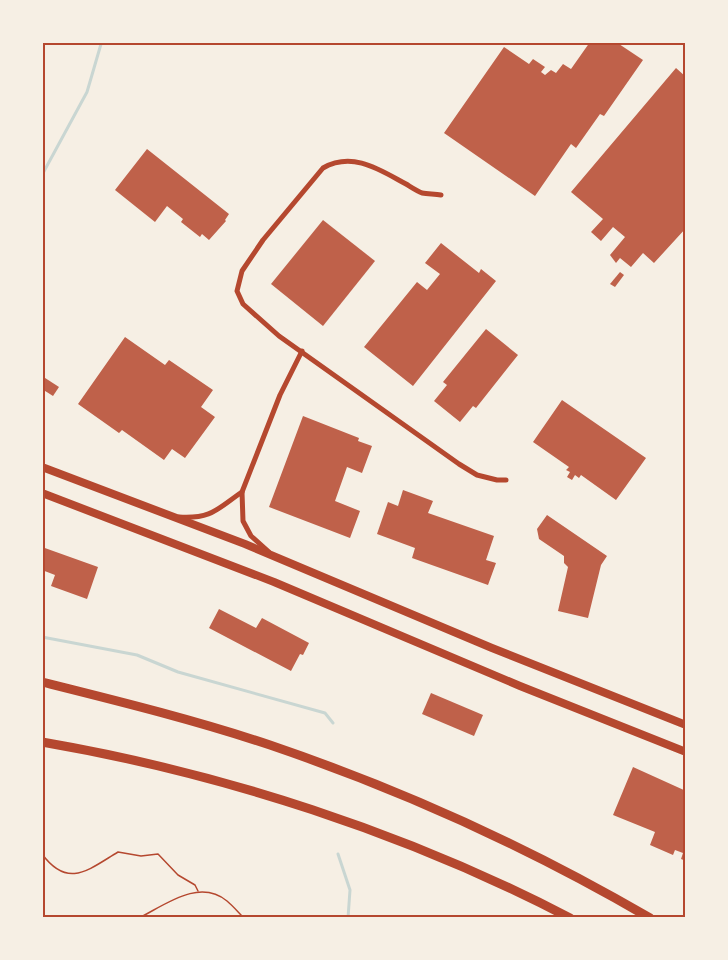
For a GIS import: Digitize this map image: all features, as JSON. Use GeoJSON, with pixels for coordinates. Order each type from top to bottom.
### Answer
{"type":"FeatureCollection","features":[{"type":"Feature","properties":{"kind":"highway"},"geometry":{"type":"LineString","coordinates":[[42,682],[137,706],[270,745],[382,787],[445,813],[512,845],[650,918]]}},
{"type":"Feature","properties":{"kind":"highway"},"geometry":{"type":"LineString","coordinates":[[42,742],[156,765],[277,799],[345,822],[453,864],[570,918]]}},
{"type":"Feature","properties":{"kind":"main road"},"geometry":{"type":"LineString","coordinates":[[42,467],[275,557],[492,648],[686,725]]}},
{"type":"Feature","properties":{"kind":"main road"},"geometry":{"type":"LineString","coordinates":[[42,493],[274,582],[520,686],[686,752]]}},
{"type":"Feature","properties":{"kind":"street"},"geometry":{"type":"LineString","coordinates":[[441,195],[421,193],[361,162],[338,162],[323,168],[263,240],[242,272],[237,291],[243,304],[252,314],[459,464],[477,474],[496,480],[506,480]]}},
{"type":"Feature","properties":{"kind":"street"},"geometry":{"type":"LineString","coordinates":[[275,557],[251,536],[246,528],[242,513],[242,492],[280,395],[302,351]]}},
{"type":"Feature","properties":{"kind":"street"},"geometry":{"type":"LineString","coordinates":[[171,516],[203,517],[215,512],[242,492]]}},
{"type":"Feature","properties":{"kind":"path"},"geometry":{"type":"LineString","coordinates":[[42,854],[56,870],[67,874],[78,874],[118,852],[141,856],[159,854],[178,875],[195,885],[198,891]]}},
{"type":"Feature","properties":{"kind":"path"},"geometry":{"type":"LineString","coordinates":[[139,918],[188,893],[198,891],[225,899],[243,918]]}},
{"type":"Feature","properties":{"kind":"building"},"geometry":{"type":"Polygon","coordinates":[[[590,42],[616,42],[643,60],[604,116],[600,114],[576,148],[571,144],[535,196],[444,133],[504,47],[529,64],[533,59],[545,67],[541,72],[545,75],[551,70],[556,73],[563,64],[571,69],[590,42]]]}},
{"type":"Feature","properties":{"kind":"building"},"geometry":{"type":"Polygon","coordinates":[[[676,68],[686,77],[686,228],[654,263],[643,253],[631,267],[620,258],[616,263],[610,255],[625,237],[613,227],[601,241],[591,232],[603,219],[571,192],[676,68]]]}},
{"type":"Feature","properties":{"kind":"building"},"geometry":{"type":"Polygon","coordinates":[[[147,149],[229,214],[226,221],[209,240],[202,234],[200,237],[181,222],[183,219],[167,206],[155,222],[115,190],[147,149]]]}},
{"type":"Feature","properties":{"kind":"building"},"geometry":{"type":"Polygon","coordinates":[[[323,220],[375,261],[323,326],[271,284],[323,220]]]}},
{"type":"Feature","properties":{"kind":"building"},"geometry":{"type":"Polygon","coordinates":[[[441,243],[479,273],[481,269],[496,281],[413,386],[364,347],[417,282],[427,290],[440,274],[425,263],[441,243]]]}},
{"type":"Feature","properties":{"kind":"building"},"geometry":{"type":"Polygon","coordinates":[[[620,272],[624,275],[615,287],[610,284],[620,272]]]}},
{"type":"Feature","properties":{"kind":"building"},"geometry":{"type":"Polygon","coordinates":[[[486,329],[518,355],[476,408],[473,406],[460,422],[434,401],[447,385],[443,382],[486,329]]]}},
{"type":"Feature","properties":{"kind":"building"},"geometry":{"type":"Polygon","coordinates":[[[125,337],[165,365],[169,360],[213,390],[201,407],[215,417],[185,458],[172,449],[164,460],[122,430],[119,433],[78,404],[125,337]]]}},
{"type":"Feature","properties":{"kind":"building"},"geometry":{"type":"Polygon","coordinates":[[[42,376],[59,387],[53,396],[42,389],[42,376]]]}},
{"type":"Feature","properties":{"kind":"building"},"geometry":{"type":"Polygon","coordinates":[[[562,400],[646,458],[616,500],[581,475],[579,478],[575,475],[572,480],[567,477],[570,472],[566,470],[569,467],[533,442],[562,400]]]}},
{"type":"Feature","properties":{"kind":"building"},"geometry":{"type":"Polygon","coordinates":[[[303,416],[359,438],[358,441],[372,446],[362,473],[347,467],[335,501],[360,511],[350,538],[269,507],[303,416]]]}},
{"type":"Feature","properties":{"kind":"building"},"geometry":{"type":"Polygon","coordinates":[[[403,490],[433,501],[428,513],[494,536],[486,560],[496,563],[488,585],[412,558],[415,548],[377,534],[388,502],[398,506],[403,490]]]}},
{"type":"Feature","properties":{"kind":"building"},"geometry":{"type":"Polygon","coordinates":[[[547,515],[607,556],[601,565],[588,618],[558,611],[568,567],[564,563],[564,556],[539,539],[537,529],[547,515]]]}},
{"type":"Feature","properties":{"kind":"building"},"geometry":{"type":"Polygon","coordinates":[[[42,547],[98,567],[87,599],[51,586],[55,575],[42,570],[42,547]]]}},
{"type":"Feature","properties":{"kind":"building"},"geometry":{"type":"Polygon","coordinates":[[[219,609],[256,628],[262,618],[309,643],[291,671],[209,628],[219,609]]]}},
{"type":"Feature","properties":{"kind":"building"},"geometry":{"type":"Polygon","coordinates":[[[431,693],[483,715],[474,736],[422,714],[431,693]]]}},
{"type":"Feature","properties":{"kind":"building"},"geometry":{"type":"Polygon","coordinates":[[[633,767],[686,791],[686,861],[681,859],[683,853],[675,850],[673,855],[650,845],[655,832],[613,815],[633,767]]]}},
{"type":"Feature","properties":{"kind":"waterway"},"geometry":{"type":"LineString","coordinates":[[42,175],[87,92],[101,44],[99,42]]}},
{"type":"Feature","properties":{"kind":"waterway"},"geometry":{"type":"LineString","coordinates":[[42,637],[137,655],[178,672],[325,713],[333,723]]}},
{"type":"Feature","properties":{"kind":"waterway"},"geometry":{"type":"LineString","coordinates":[[338,854],[350,890],[348,918]]}}]}
